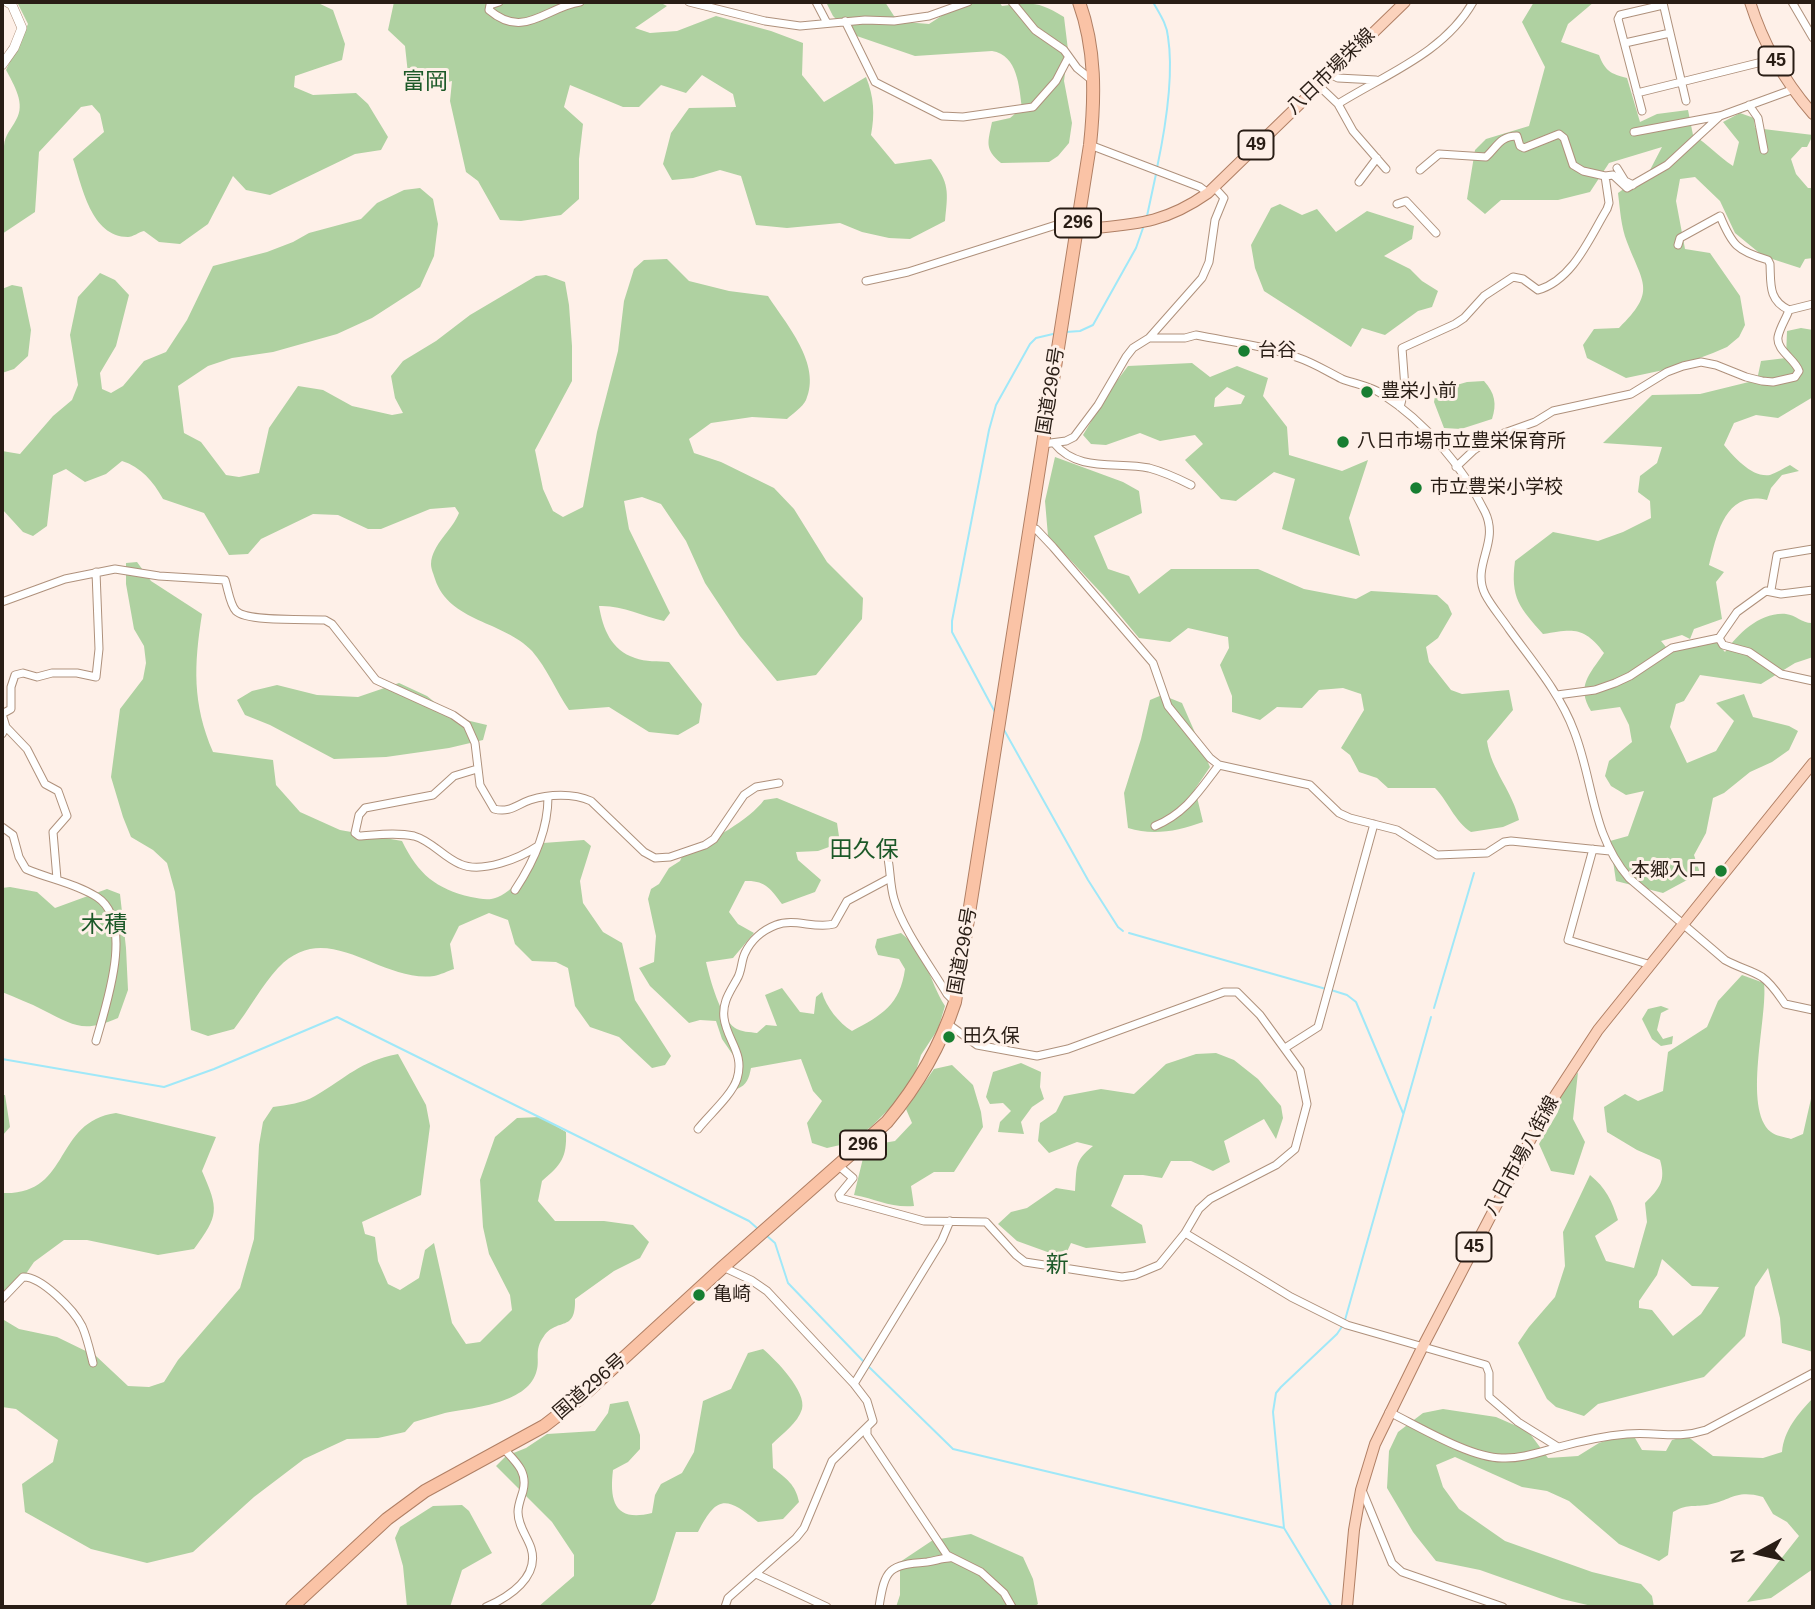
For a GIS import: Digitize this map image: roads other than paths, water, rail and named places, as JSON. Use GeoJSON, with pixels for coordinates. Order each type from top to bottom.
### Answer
{"type":"FeatureCollection","features":[{"type":"Feature","properties":{"kind":"highway","name":"国道296号"},"geometry":{"type":"LineString","coordinates":[[292,1607],[397,1512],[425,1491],[544,1426],[579,1399],[887,1122],[910,1094],[933,1056],[955,1002],[1029,527],[1049,443],[1077,224],[1090,145],[1094,82],[1091,50],[1079,2]]}},
{"type":"Feature","properties":{"kind":"main road","name":"八日市場栄線"},"geometry":{"type":"LineString","coordinates":[[1077,224],[1156,220],[1172,215],[1211,190],[1405,2]]}},
{"type":"Feature","properties":{"kind":"main road","name":"45"},"geometry":{"type":"LineString","coordinates":[[1750,2],[1774,59],[1813,114]]}},
{"type":"Feature","properties":{"kind":"main road","name":"八日市場八街線"},"geometry":{"type":"LineString","coordinates":[[1347,1607],[1353,1530],[1361,1490],[1375,1444],[1510,1177],[1557,1092],[1598,1031],[1813,763]]}},
{"type":"Feature","properties":{"kind":"street"},"geometry":{"type":"LineString","coordinates":[[2,65],[14,48],[22,29],[12,5],[7,2]]}},
{"type":"Feature","properties":{"kind":"street"},"geometry":{"type":"LineString","coordinates":[[499,2],[490,5],[489,10],[503,19],[517,23],[536,20],[569,3],[580,2]]}},
{"type":"Feature","properties":{"kind":"street"},"geometry":{"type":"LineString","coordinates":[[689,2],[765,21],[800,26],[845,21],[894,21],[929,16],[968,2]]}},
{"type":"Feature","properties":{"kind":"street"},"geometry":{"type":"LineString","coordinates":[[816,2],[827,23]]}},
{"type":"Feature","properties":{"kind":"street"},"geometry":{"type":"LineString","coordinates":[[1012,2],[1035,30],[1064,50],[1094,82]]}},
{"type":"Feature","properties":{"kind":"street"},"geometry":{"type":"LineString","coordinates":[[1338,104],[1433,49],[1455,28],[1473,2]]}},
{"type":"Feature","properties":{"kind":"street"},"geometry":{"type":"LineString","coordinates":[[1792,2],[1813,38]]}},
{"type":"Feature","properties":{"kind":"street"},"geometry":{"type":"LineString","coordinates":[[1642,111],[1618,19],[1620,15],[1663,4],[1686,101]]}},
{"type":"Feature","properties":{"kind":"street"},"geometry":{"type":"LineString","coordinates":[[845,21],[875,82],[942,116],[963,117],[1033,107],[1056,81],[1069,58]]}},
{"type":"Feature","properties":{"kind":"street"},"geometry":{"type":"LineString","coordinates":[[1625,43],[1670,33]]}},
{"type":"Feature","properties":{"kind":"street"},"geometry":{"type":"LineString","coordinates":[[1637,93],[1774,59]]}},
{"type":"Feature","properties":{"kind":"street"},"geometry":{"type":"LineString","coordinates":[[1329,74],[1338,78],[1377,80]]}},
{"type":"Feature","properties":{"kind":"street"},"geometry":{"type":"LineString","coordinates":[[1318,85],[1338,104],[1353,131],[1386,169]]}},
{"type":"Feature","properties":{"kind":"street"},"geometry":{"type":"LineString","coordinates":[[1634,132],[1720,116],[1794,89]]}},
{"type":"Feature","properties":{"kind":"street"},"geometry":{"type":"LineString","coordinates":[[1749,105],[1758,118],[1764,150]]}},
{"type":"Feature","properties":{"kind":"street"},"geometry":{"type":"LineString","coordinates":[[1420,170],[1439,154],[1486,157],[1508,136],[1517,136],[1520,146],[1524,148],[1559,134],[1564,138],[1573,165],[1583,171],[1613,175],[1625,188],[1667,164],[1720,116]]}},
{"type":"Feature","properties":{"kind":"street"},"geometry":{"type":"LineString","coordinates":[[1049,443],[1066,442],[1073,437],[1098,405],[1133,348],[1149,338],[1205,272],[1214,220],[1224,198],[1211,190],[1090,145]]}},
{"type":"Feature","properties":{"kind":"street"},"geometry":{"type":"LineString","coordinates":[[1359,182],[1377,158]]}},
{"type":"Feature","properties":{"kind":"street"},"geometry":{"type":"LineString","coordinates":[[1617,168],[1625,181],[1633,185]]}},
{"type":"Feature","properties":{"kind":"street"},"geometry":{"type":"LineString","coordinates":[[1400,407],[1405,388],[1402,348],[1455,324],[1484,296],[1513,278],[1523,279],[1538,290],[1547,288],[1558,280],[1573,264],[1607,209],[1609,203],[1605,176]]}},
{"type":"Feature","properties":{"kind":"street"},"geometry":{"type":"LineString","coordinates":[[1397,204],[1405,201],[1408,203],[1436,233]]}},
{"type":"Feature","properties":{"kind":"street"},"geometry":{"type":"LineString","coordinates":[[1678,245],[1680,238],[1720,216],[1735,247],[1768,260],[1771,292],[1776,301],[1789,310],[1813,304]]}},
{"type":"Feature","properties":{"kind":"street"},"geometry":{"type":"LineString","coordinates":[[866,281],[908,272],[1077,224]]}},
{"type":"Feature","properties":{"kind":"street"},"geometry":{"type":"LineString","coordinates":[[1456,467],[1493,437],[1517,430],[1553,411],[1631,394],[1667,372],[1684,366],[1701,362],[1762,381],[1773,382],[1795,377],[1799,370],[1797,365],[1778,344],[1789,310]]}},
{"type":"Feature","properties":{"kind":"street"},"geometry":{"type":"LineString","coordinates":[[1149,338],[1185,338],[1196,335],[1267,348],[1301,358],[1334,375],[1382,394],[1439,443],[1485,512],[1489,523],[1490,542],[1482,567],[1483,590],[1557,695],[1578,741],[1601,831],[1610,851],[1629,878],[1725,960],[1761,977],[1785,1003],[1813,1010]]}},
{"type":"Feature","properties":{"kind":"street"},"geometry":{"type":"LineString","coordinates":[[1049,443],[1094,465],[1147,468],[1166,473],[1191,485]]}},
{"type":"Feature","properties":{"kind":"street"},"geometry":{"type":"LineString","coordinates":[[1029,527],[1036,529],[1053,547],[1153,663],[1168,706],[1210,758],[1219,765],[1310,785],[1339,813],[1397,830],[1437,855],[1487,853],[1504,842],[1511,841],[1610,851]]}},
{"type":"Feature","properties":{"kind":"street"},"geometry":{"type":"LineString","coordinates":[[1771,590],[1777,555],[1813,548]]}},
{"type":"Feature","properties":{"kind":"street"},"geometry":{"type":"LineString","coordinates":[[2,602],[65,579],[115,569],[159,576],[225,580],[235,610],[240,614],[252,617],[325,620],[332,624],[376,680],[453,715],[467,725],[475,743],[480,785],[494,809],[512,810],[528,801],[548,797],[582,797],[591,801],[644,852],[655,858],[670,857],[705,845],[726,825],[744,795],[756,787],[779,783]]}},
{"type":"Feature","properties":{"kind":"street"},"geometry":{"type":"LineString","coordinates":[[57,878],[53,832],[67,816],[67,811],[58,791],[45,785],[27,749],[4,730],[2,714],[11,709],[11,687],[15,675],[23,673],[37,677],[52,673],[77,673],[96,677],[99,649],[96,572]]}},
{"type":"Feature","properties":{"kind":"street"},"geometry":{"type":"LineString","coordinates":[[1557,695],[1595,690],[1615,683],[1672,648],[1719,638],[1737,612],[1762,593],[1771,590],[1781,594],[1813,590]]}},
{"type":"Feature","properties":{"kind":"street"},"geometry":{"type":"LineString","coordinates":[[1719,638],[1723,645],[1749,652],[1781,674],[1813,681]]}},
{"type":"Feature","properties":{"kind":"street"},"geometry":{"type":"LineString","coordinates":[[1155,826],[1185,809],[1219,765]]}},
{"type":"Feature","properties":{"kind":"street"},"geometry":{"type":"LineString","coordinates":[[477,769],[454,776],[433,795],[365,808],[359,815],[355,833],[359,836],[412,836],[470,867],[506,862],[521,857],[538,846]]}},
{"type":"Feature","properties":{"kind":"street"},"geometry":{"type":"LineString","coordinates":[[515,890],[544,830],[548,797]]}},
{"type":"Feature","properties":{"kind":"street"},"geometry":{"type":"LineString","coordinates":[[1285,1048],[1318,1027],[1374,824]]}},
{"type":"Feature","properties":{"kind":"street"},"geometry":{"type":"LineString","coordinates":[[2,827],[13,835],[19,857],[26,869],[57,878],[95,896],[104,902],[114,919],[116,935],[113,971],[96,1041]]}},
{"type":"Feature","properties":{"kind":"street"},"geometry":{"type":"LineString","coordinates":[[1593,849],[1568,940],[1651,965]]}},
{"type":"Feature","properties":{"kind":"street"},"geometry":{"type":"LineString","coordinates":[[886,850],[891,865],[890,878],[894,900],[903,920],[947,994],[955,1002]]}},
{"type":"Feature","properties":{"kind":"street"},"geometry":{"type":"LineString","coordinates":[[698,1129],[737,1080],[737,1048],[724,1020],[723,1008],[740,974],[744,954],[752,942],[765,930],[779,924],[834,924],[847,901],[890,878]]}},
{"type":"Feature","properties":{"kind":"street"},"geometry":{"type":"LineString","coordinates":[[839,1166],[853,1178],[838,1195],[840,1198],[924,1221],[986,1222],[1025,1262],[1122,1277],[1135,1275],[1159,1265],[1185,1233],[1199,1209],[1216,1194],[1270,1168],[1295,1149],[1307,1104],[1300,1070],[1260,1015],[1237,992],[1231,990],[1068,1049],[1037,1056],[977,1045],[948,1024]]}},
{"type":"Feature","properties":{"kind":"street"},"geometry":{"type":"LineString","coordinates":[[854,1384],[942,1240],[950,1222]]}},
{"type":"Feature","properties":{"kind":"street"},"geometry":{"type":"LineString","coordinates":[[1185,1233],[1291,1297],[1344,1324],[1486,1365],[1489,1373],[1489,1397],[1518,1422],[1558,1447]]}},
{"type":"Feature","properties":{"kind":"street"},"geometry":{"type":"LineString","coordinates":[[723,1267],[767,1291],[854,1384],[870,1408],[873,1421],[832,1461],[804,1528],[728,1598],[725,1607]]}},
{"type":"Feature","properties":{"kind":"street"},"geometry":{"type":"LineString","coordinates":[[2,1299],[23,1277],[38,1281],[64,1303],[81,1325],[93,1363]]}},
{"type":"Feature","properties":{"kind":"street"},"geometry":{"type":"LineString","coordinates":[[1389,1412],[1477,1455],[1499,1459],[1516,1458],[1629,1434],[1674,1437],[1691,1435],[1706,1430],[1813,1373]]}},
{"type":"Feature","properties":{"kind":"street"},"geometry":{"type":"LineString","coordinates":[[867,1429],[867,1435],[949,1558],[981,1572],[1004,1593],[1012,1607]]}},
{"type":"Feature","properties":{"kind":"street"},"geometry":{"type":"LineString","coordinates":[[486,1607],[516,1590],[530,1573],[533,1561],[518,1514],[524,1476],[517,1463],[504,1449]]}},
{"type":"Feature","properties":{"kind":"street"},"geometry":{"type":"LineString","coordinates":[[1361,1490],[1392,1563],[1402,1572],[1503,1607]]}},
{"type":"Feature","properties":{"kind":"street"},"geometry":{"type":"LineString","coordinates":[[879,1607],[885,1581],[894,1568],[915,1561],[928,1562],[949,1558]]}},
{"type":"Feature","properties":{"kind":"street"},"geometry":{"type":"LineString","coordinates":[[756,1574],[827,1607]]}},
{"type":"Feature","properties":{"kind":"waterway"},"geometry":{"type":"LineString","coordinates":[[1153,2],[1166,28],[1170,52],[1168,102],[1157,168]]}},
{"type":"Feature","properties":{"kind":"waterway"},"geometry":{"type":"LineString","coordinates":[[1147,216],[1156,174]]}},
{"type":"Feature","properties":{"kind":"waterway"},"geometry":{"type":"LineString","coordinates":[[1066,332],[1080,331],[1093,325],[1136,248],[1143,228]]}},
{"type":"Feature","properties":{"kind":"waterway"},"geometry":{"type":"LineString","coordinates":[[996,714],[952,632],[952,621],[996,405],[1030,344],[1036,338],[1053,334]]}},
{"type":"Feature","properties":{"kind":"waterway"},"geometry":{"type":"LineString","coordinates":[[1003,728],[1088,880],[1123,931]]}},
{"type":"Feature","properties":{"kind":"waterway"},"geometry":{"type":"LineString","coordinates":[[1434,1008],[1474,873]]}},
{"type":"Feature","properties":{"kind":"waterway"},"geometry":{"type":"LineString","coordinates":[[1129,933],[1326,989]]}},
{"type":"Feature","properties":{"kind":"waterway"},"geometry":{"type":"LineString","coordinates":[[1331,990],[1347,995],[1356,1002],[1403,1113]]}},
{"type":"Feature","properties":{"kind":"waterway"},"geometry":{"type":"LineString","coordinates":[[2,1059],[164,1087],[337,1017],[749,1221],[757,1228]]}},
{"type":"Feature","properties":{"kind":"waterway"},"geometry":{"type":"LineString","coordinates":[[1345,1320],[1431,1017]]}},
{"type":"Feature","properties":{"kind":"waterway"},"geometry":{"type":"LineString","coordinates":[[767,1236],[775,1243],[788,1283],[864,1362]]}},
{"type":"Feature","properties":{"kind":"waterway"},"geometry":{"type":"LineString","coordinates":[[1332,1607],[1284,1528],[1273,1412],[1276,1393],[1343,1325]]}},
{"type":"Feature","properties":{"kind":"waterway"},"geometry":{"type":"LineString","coordinates":[[868,1366],[953,1449],[1284,1528]]}},
{"type":"Feature","properties":{"kind":"place","name":"台谷"},"geometry":{"type":"Point","coordinates":[1244,351]}},
{"type":"Feature","properties":{"kind":"place","name":"豊栄小前"},"geometry":{"type":"Point","coordinates":[1367,392]}},
{"type":"Feature","properties":{"kind":"place","name":"八日市場市立豊栄保育所"},"geometry":{"type":"Point","coordinates":[1343,442]}},
{"type":"Feature","properties":{"kind":"place","name":"市立豊栄小学校"},"geometry":{"type":"Point","coordinates":[1416,488]}},
{"type":"Feature","properties":{"kind":"place","name":"本郷入口"},"geometry":{"type":"Point","coordinates":[1721,871]}},
{"type":"Feature","properties":{"kind":"place","name":"田久保"},"geometry":{"type":"Point","coordinates":[949,1037]}},
{"type":"Feature","properties":{"kind":"place","name":"亀崎"},"geometry":{"type":"Point","coordinates":[699,1295]}},
{"type":"Feature","properties":{"kind":"district","name":"富岡"},"geometry":{"type":"Point","coordinates":[425,83]}},
{"type":"Feature","properties":{"kind":"district","name":"田久保"},"geometry":{"type":"Point","coordinates":[864,851]}},
{"type":"Feature","properties":{"kind":"district","name":"木積"},"geometry":{"type":"Point","coordinates":[104,926]}},
{"type":"Feature","properties":{"kind":"district","name":"新"},"geometry":{"type":"Point","coordinates":[1057,1266]}}]}
